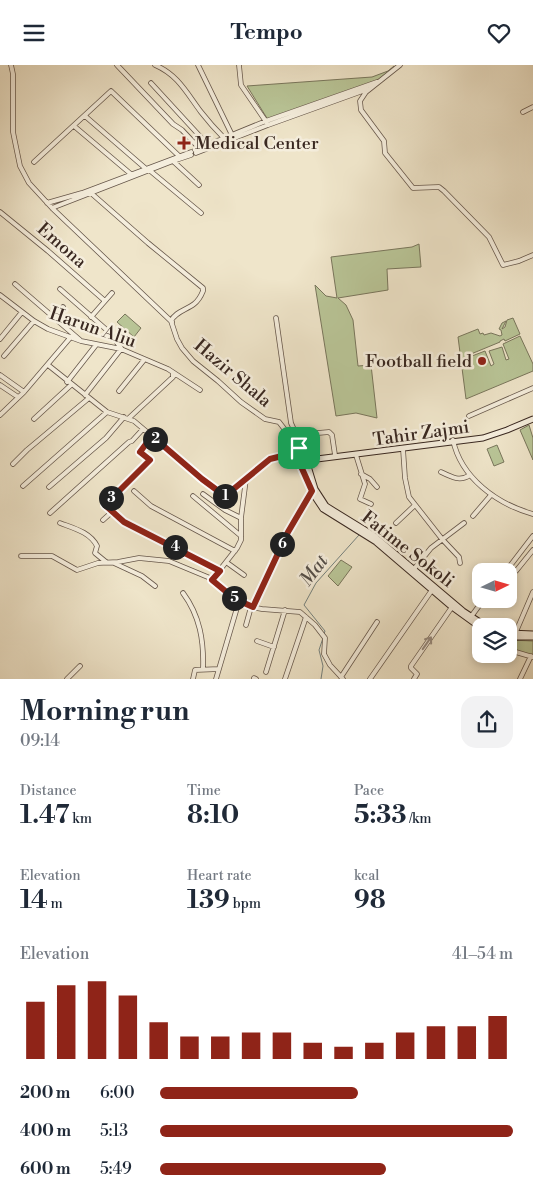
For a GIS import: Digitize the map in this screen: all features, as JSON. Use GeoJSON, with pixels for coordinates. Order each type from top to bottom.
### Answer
{"type":"FeatureCollection","features":[{"type":"Feature","properties":{"kind":"street"},"geometry":{"type":"LineString","coordinates":[[11,65],[13,73],[12,127],[22,172],[47,203],[172,322],[174,316],[198,300],[204,291],[203,288],[91,193]]}},
{"type":"Feature","properties":{"kind":"street"},"geometry":{"type":"LineString","coordinates":[[117,65],[173,124],[200,148]]}},
{"type":"Feature","properties":{"kind":"street"},"geometry":{"type":"LineString","coordinates":[[155,65],[176,78],[224,138]]}},
{"type":"Feature","properties":{"kind":"street"},"geometry":{"type":"LineString","coordinates":[[198,65],[232,135]]}},
{"type":"Feature","properties":{"kind":"street"},"geometry":{"type":"LineString","coordinates":[[239,65],[241,85],[267,123]]}},
{"type":"Feature","properties":{"kind":"street"},"geometry":{"type":"LineString","coordinates":[[400,65],[361,98],[361,110],[384,141],[385,153],[412,187],[441,188],[489,237],[503,265],[533,255]]}},
{"type":"Feature","properties":{"kind":"street"},"geometry":{"type":"LineString","coordinates":[[52,208],[77,196],[379,81]]}},
{"type":"Feature","properties":{"kind":"street"},"geometry":{"type":"LineString","coordinates":[[151,83],[208,145]]}},
{"type":"Feature","properties":{"kind":"street"},"geometry":{"type":"LineString","coordinates":[[172,160],[179,156],[193,153],[200,148],[232,135],[370,89]]}},
{"type":"Feature","properties":{"kind":"street"},"geometry":{"type":"LineString","coordinates":[[34,162],[111,91],[179,156]]}},
{"type":"Feature","properties":{"kind":"street"},"geometry":{"type":"LineString","coordinates":[[523,111],[533,107]]}},
{"type":"Feature","properties":{"kind":"street"},"geometry":{"type":"LineString","coordinates":[[85,116],[201,213]]}},
{"type":"Feature","properties":{"kind":"street"},"geometry":{"type":"LineString","coordinates":[[74,126],[132,175]]}},
{"type":"Feature","properties":{"kind":"street"},"geometry":{"type":"LineString","coordinates":[[172,160],[199,185]]}},
{"type":"Feature","properties":{"kind":"street"},"geometry":{"type":"LineString","coordinates":[[47,203],[91,193],[132,175]]}},
{"type":"Feature","properties":{"kind":"street","name":"Emona"},"geometry":{"type":"LineString","coordinates":[[0,212],[42,245],[105,301]]}},
{"type":"Feature","properties":{"kind":"street"},"geometry":{"type":"LineString","coordinates":[[15,284],[81,341]]}},
{"type":"Feature","properties":{"kind":"street"},"geometry":{"type":"LineString","coordinates":[[13,464],[87,396],[121,349],[119,343],[109,333],[60,289]]}},
{"type":"Feature","properties":{"kind":"street"},"geometry":{"type":"LineString","coordinates":[[91,317],[112,293]]}},
{"type":"Feature","properties":{"kind":"street","name":"Harun Aliu"},"geometry":{"type":"LineString","coordinates":[[0,295],[34,321],[70,338],[121,349],[173,373],[200,390]]}},
{"type":"Feature","properties":{"kind":"street"},"geometry":{"type":"LineString","coordinates":[[54,318],[63,307]]}},
{"type":"Feature","properties":{"kind":"street"},"geometry":{"type":"LineString","coordinates":[[0,339],[22,312]]}},
{"type":"Feature","properties":{"kind":"street"},"geometry":{"type":"LineString","coordinates":[[276,318],[291,423],[301,448]]}},
{"type":"Feature","properties":{"kind":"street","name":"Harun Aliu"},"geometry":{"type":"LineString","coordinates":[[4,357],[34,321]]}},
{"type":"Feature","properties":{"kind":"street","name":"Hazir Shala"},"geometry":{"type":"LineString","coordinates":[[172,322],[173,330],[182,348],[193,361],[256,413],[265,419],[279,422],[301,448]]}},
{"type":"Feature","properties":{"kind":"street"},"geometry":{"type":"LineString","coordinates":[[0,415],[24,392],[70,338]]}},
{"type":"Feature","properties":{"kind":"street"},"geometry":{"type":"LineString","coordinates":[[34,419],[69,383],[96,345]]}},
{"type":"Feature","properties":{"kind":"street","name":"Harun Aliu"},"geometry":{"type":"LineString","coordinates":[[119,391],[144,359]]}},
{"type":"Feature","properties":{"kind":"street"},"geometry":{"type":"LineString","coordinates":[[48,365],[107,412],[129,418],[223,495],[228,494],[270,459],[294,453],[301,448],[307,449],[309,459],[297,463],[276,458]]}},
{"type":"Feature","properties":{"kind":"street"},"geometry":{"type":"LineString","coordinates":[[129,418],[173,377],[173,373]]}},
{"type":"Feature","properties":{"kind":"street"},"geometry":{"type":"LineString","coordinates":[[0,375],[24,392]]}},
{"type":"Feature","properties":{"kind":"street"},"geometry":{"type":"LineString","coordinates":[[0,385],[18,397]]}},
{"type":"Feature","properties":{"kind":"street"},"geometry":{"type":"LineString","coordinates":[[469,416],[533,388]]}},
{"type":"Feature","properties":{"kind":"street"},"geometry":{"type":"LineString","coordinates":[[24,486],[107,412]]}},
{"type":"Feature","properties":{"kind":"street"},"geometry":{"type":"LineString","coordinates":[[49,487],[106,438],[124,417]]}},
{"type":"Feature","properties":{"kind":"street","name":"Tahir Zajmi"},"geometry":{"type":"LineString","coordinates":[[309,459],[356,455],[453,442],[488,435],[533,417]]}},
{"type":"Feature","properties":{"kind":"street"},"geometry":{"type":"LineString","coordinates":[[50,513],[132,441],[143,429]]}},
{"type":"Feature","properties":{"kind":"street"},"geometry":{"type":"LineString","coordinates":[[296,435],[329,432],[332,435],[335,455]]}},
{"type":"Feature","properties":{"kind":"street"},"geometry":{"type":"LineString","coordinates":[[152,436],[140,452],[150,460],[105,505],[124,522],[220,571]]}},
{"type":"Feature","properties":{"kind":"street"},"geometry":{"type":"LineString","coordinates":[[453,442],[458,455],[470,475],[491,495],[513,507],[533,514]]}},
{"type":"Feature","properties":{"kind":"street","name":"Tahir Zajmi"},"geometry":{"type":"LineString","coordinates":[[309,459],[453,442]]}},
{"type":"Feature","properties":{"kind":"street"},"geometry":{"type":"LineString","coordinates":[[403,449],[407,492],[414,506],[459,557],[460,563]]}},
{"type":"Feature","properties":{"kind":"street","name":"Fatime Sokoli"},"geometry":{"type":"LineString","coordinates":[[294,453],[297,463],[320,506],[376,542],[452,607],[472,619]]}},
{"type":"Feature","properties":{"kind":"street"},"geometry":{"type":"LineString","coordinates":[[356,455],[365,487],[360,499],[371,503]]}},
{"type":"Feature","properties":{"kind":"street","name":"Fatime Sokoli"},"geometry":{"type":"LineString","coordinates":[[309,459],[315,489],[326,507],[369,532],[472,620]]}},
{"type":"Feature","properties":{"kind":"street"},"geometry":{"type":"LineString","coordinates":[[441,472],[461,479],[470,475]]}},
{"type":"Feature","properties":{"kind":"street"},"geometry":{"type":"LineString","coordinates":[[361,475],[370,479],[378,487]]}},
{"type":"Feature","properties":{"kind":"street"},"geometry":{"type":"LineString","coordinates":[[212,580],[235,551],[241,540],[241,518],[246,479]]}},
{"type":"Feature","properties":{"kind":"street"},"geometry":{"type":"LineString","coordinates":[[134,491],[151,506],[235,551]]}},
{"type":"Feature","properties":{"kind":"street"},"geometry":{"type":"LineString","coordinates":[[246,625],[252,607],[288,532],[312,491]]}},
{"type":"Feature","properties":{"kind":"street"},"geometry":{"type":"LineString","coordinates":[[203,494],[225,511],[241,518]]}},
{"type":"Feature","properties":{"kind":"street"},"geometry":{"type":"LineString","coordinates":[[474,516],[491,495]]}},
{"type":"Feature","properties":{"kind":"street"},"geometry":{"type":"LineString","coordinates":[[193,496],[241,536]]}},
{"type":"Feature","properties":{"kind":"street"},"geometry":{"type":"LineString","coordinates":[[396,523],[414,506]]}},
{"type":"Feature","properties":{"kind":"street"},"geometry":{"type":"LineString","coordinates":[[103,520],[113,511]]}},
{"type":"Feature","properties":{"kind":"street"},"geometry":{"type":"LineString","coordinates":[[60,523],[93,539],[97,545],[95,553],[106,562]]}},
{"type":"Feature","properties":{"kind":"street"},"geometry":{"type":"LineString","coordinates":[[414,569],[432,548],[464,523]]}},
{"type":"Feature","properties":{"kind":"street"},"geometry":{"type":"LineString","coordinates":[[512,563],[533,536]]}},
{"type":"Feature","properties":{"kind":"street"},"geometry":{"type":"LineString","coordinates":[[518,569],[533,550]]}},
{"type":"Feature","properties":{"kind":"street"},"geometry":{"type":"LineString","coordinates":[[21,556],[52,556],[77,570],[94,563],[143,558],[165,561],[207,576],[239,601],[252,607],[300,612],[324,636],[326,640],[324,654],[330,665],[342,678],[377,622]]}},
{"type":"Feature","properties":{"kind":"street"},"geometry":{"type":"LineString","coordinates":[[112,562],[142,576],[155,586]]}},
{"type":"Feature","properties":{"kind":"street"},"geometry":{"type":"LineString","coordinates":[[226,562],[244,575]]}},
{"type":"Feature","properties":{"kind":"street"},"geometry":{"type":"LineString","coordinates":[[370,679],[432,590]]}},
{"type":"Feature","properties":{"kind":"street"},"geometry":{"type":"LineString","coordinates":[[517,625],[532,598],[533,591]]}},
{"type":"Feature","properties":{"kind":"street"},"geometry":{"type":"LineString","coordinates":[[183,593],[193,607],[201,630],[204,645],[203,669]]}},
{"type":"Feature","properties":{"kind":"street"},"geometry":{"type":"LineString","coordinates":[[216,679],[239,601]]}},
{"type":"Feature","properties":{"kind":"street"},"geometry":{"type":"LineString","coordinates":[[414,679],[417,673],[410,668],[411,666],[452,607]]}},
{"type":"Feature","properties":{"kind":"street"},"geometry":{"type":"LineString","coordinates":[[469,618],[477,608]]}},
{"type":"Feature","properties":{"kind":"street"},"geometry":{"type":"LineString","coordinates":[[266,672],[285,610]]}},
{"type":"Feature","properties":{"kind":"street"},"geometry":{"type":"LineString","coordinates":[[285,679],[306,617]]}},
{"type":"Feature","properties":{"kind":"street"},"geometry":{"type":"LineString","coordinates":[[517,634],[533,636]]}},
{"type":"Feature","properties":{"kind":"street"},"geometry":{"type":"LineString","coordinates":[[517,637],[533,636]]}},
{"type":"Feature","properties":{"kind":"street"},"geometry":{"type":"LineString","coordinates":[[256,641],[274,647]]}},
{"type":"Feature","properties":{"kind":"street"},"geometry":{"type":"LineString","coordinates":[[517,652],[532,657],[520,679]]}},
{"type":"Feature","properties":{"kind":"street"},"geometry":{"type":"LineString","coordinates":[[68,679],[80,666]]}},
{"type":"Feature","properties":{"kind":"street"},"geometry":{"type":"LineString","coordinates":[[193,679],[195,670],[219,669]]}},
{"type":"Feature","properties":{"kind":"green space"},"geometry":{"type":"Polygon","coordinates":[[[394,66],[396,69],[369,90],[302,109],[270,123],[247,86],[372,77],[388,71],[394,66]]]}},
{"type":"Feature","properties":{"kind":"green space"},"geometry":{"type":"Polygon","coordinates":[[[419,244],[421,267],[387,269],[388,290],[338,298],[346,305],[353,320],[358,366],[371,365],[377,418],[356,413],[336,416],[315,285],[326,296],[337,298],[331,257],[412,247],[419,244]]]}},
{"type":"Feature","properties":{"kind":"green space"},"geometry":{"type":"Polygon","coordinates":[[[125,314],[141,328],[134,337],[117,322],[125,314]]]}},
{"type":"Feature","properties":{"kind":"green space"},"geometry":{"type":"Polygon","coordinates":[[[513,318],[520,334],[471,354],[472,356],[485,351],[491,366],[494,364],[489,351],[502,347],[506,360],[509,359],[503,344],[520,336],[533,364],[533,371],[466,399],[458,337],[478,329],[480,334],[491,333],[500,336],[502,335],[499,329],[502,323],[506,321],[502,329],[505,327],[507,320],[513,318]]]}},
{"type":"Feature","properties":{"kind":"green space"},"geometry":{"type":"Polygon","coordinates":[[[529,425],[533,438],[533,460],[520,430],[529,425]]]}},
{"type":"Feature","properties":{"kind":"green space"},"geometry":{"type":"Polygon","coordinates":[[[497,445],[504,462],[494,466],[487,449],[497,445]]]}},
{"type":"Feature","properties":{"kind":"green space"},"geometry":{"type":"Polygon","coordinates":[[[341,560],[352,567],[338,586],[328,576],[341,560]]]}},
{"type":"Feature","properties":{"kind":"green space"},"geometry":{"type":"Polygon","coordinates":[[[517,640],[533,641],[533,656],[517,651],[517,640]]]}},
{"type":"Feature","properties":{"kind":"waterway","name":"Mat"},"geometry":{"type":"LineString","coordinates":[[324,634],[325,631],[304,605],[316,583],[359,535]]}},
{"type":"Feature","properties":{"kind":"waterway","name":"Mat"},"geometry":{"type":"LineString","coordinates":[[321,679],[323,666],[319,650],[323,638]]}},
{"type":"Feature","properties":{"kind":"place","name":"Medical Center"},"geometry":{"type":"Point","coordinates":[184,143]}},
{"type":"Feature","properties":{"kind":"place","name":"Football field"},"geometry":{"type":"Point","coordinates":[482,361]}},
{"type":"Feature","properties":{"kind":"route"},"geometry":{"type":"LineString","coordinates":[[152,436],[221,495],[225,496],[270,459],[294,453],[299,448],[302,447],[308,450],[310,454],[307,463],[304,465],[300,464],[312,491],[288,532],[253,607],[235,599],[212,580],[220,571],[124,522],[105,505],[150,460],[140,450],[152,436]]}}]}
